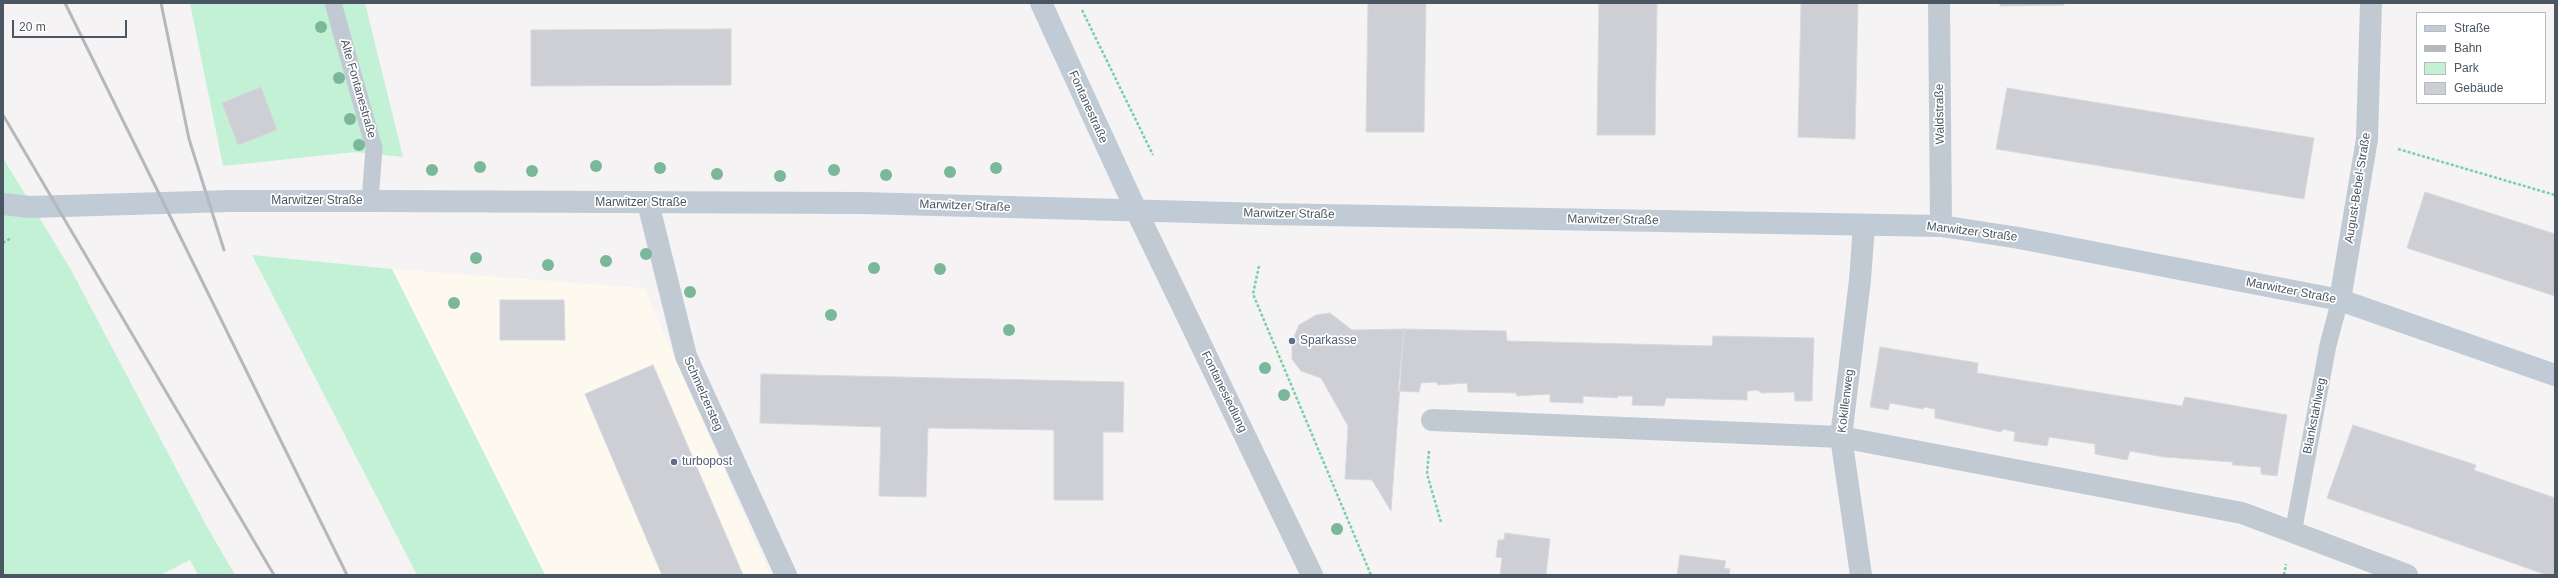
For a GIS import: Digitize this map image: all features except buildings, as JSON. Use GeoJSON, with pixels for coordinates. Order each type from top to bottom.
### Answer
{"type":"FeatureCollection","features":[{"type":"Feature","properties":{"kind":"main road","name":"Fontanestraße"},"geometry":{"type":"LineString","coordinates":[[1041,3],[1136,210]]}},
{"type":"Feature","properties":{"kind":"main road","name":"Marwitzer Straße"},"geometry":{"type":"LineString","coordinates":[[3,204],[30,208],[230,202],[370,201],[862,203],[1864,226],[1942,226],[2019,238],[2340,300],[2555,375]]}},
{"type":"Feature","properties":{"kind":"street","name":"Waldstraße"},"geometry":{"type":"LineString","coordinates":[[1939,3],[1942,226]]}},
{"type":"Feature","properties":{"kind":"street","name":"August-Bebel-Straße"},"geometry":{"type":"LineString","coordinates":[[2340,300],[2367,140],[2371,3]]}},
{"type":"Feature","properties":{"kind":"street","name":"Schmelzersteg"},"geometry":{"type":"LineString","coordinates":[[648,203],[686,356],[786,575]]}},
{"type":"Feature","properties":{"kind":"street","name":"Fontanesiedlung"},"geometry":{"type":"LineString","coordinates":[[1136,210],[1312,575]]}},
{"type":"Feature","properties":{"kind":"street","name":"Kokillenweg"},"geometry":{"type":"LineString","coordinates":[[1861,575],[1841,437],[1860,280],[1864,226]]}},
{"type":"Feature","properties":{"kind":"street"},"geometry":{"type":"LineString","coordinates":[[1432,420],[1841,437],[2242,513],[2407,575]]}},
{"type":"Feature","properties":{"kind":"lane","name":"Alte Fontanestraße"},"geometry":{"type":"LineString","coordinates":[[333,3],[374,148],[370,201]]}},
{"type":"Feature","properties":{"kind":"lane","name":"Blankstahlweg"},"geometry":{"type":"LineString","coordinates":[[2292,533],[2328,345],[2340,300]]}},
{"type":"Feature","properties":{"kind":"path"},"geometry":{"type":"LineString","coordinates":[[1078,3],[1152,155]]}},
{"type":"Feature","properties":{"kind":"path"},"geometry":{"type":"LineString","coordinates":[[2367,140],[2555,195]]}},
{"type":"Feature","properties":{"kind":"path"},"geometry":{"type":"LineString","coordinates":[[1259,266],[1253,294],[1371,575]]}},
{"type":"Feature","properties":{"kind":"path"},"geometry":{"type":"LineString","coordinates":[[1432,420],[1427,474],[1442,522]]}},
{"type":"Feature","properties":{"kind":"shaded area"},"geometry":{"type":"Polygon","coordinates":[[[392,269],[644,288],[770,575],[545,575],[392,269]]]}},
{"type":"Feature","properties":{"kind":"green space"},"geometry":{"type":"Polygon","coordinates":[[[190,3],[365,3],[403,157],[355,152],[223,166],[190,3]]]}},
{"type":"Feature","properties":{"kind":"green space"},"geometry":{"type":"Polygon","coordinates":[[[3,158],[70,268],[206,525],[235,575],[198,575],[190,560],[160,575],[3,575],[3,158]]]}},
{"type":"Feature","properties":{"kind":"green space"},"geometry":{"type":"Polygon","coordinates":[[[252,255],[392,269],[545,575],[417,575],[252,255]]]}},
{"type":"Feature","properties":{"kind":"railway"},"geometry":{"type":"LineString","coordinates":[[65,3],[347,575]]}},
{"type":"Feature","properties":{"kind":"railway"},"geometry":{"type":"LineString","coordinates":[[161,3],[189,139],[224,250]]}},
{"type":"Feature","properties":{"kind":"railway"},"geometry":{"type":"LineString","coordinates":[[3,115],[274,575]]}},
{"type":"Feature","properties":{"kind":"place","name":"Sparkasse"},"geometry":{"type":"Point","coordinates":[1292,341]}},
{"type":"Feature","properties":{"kind":"place","name":"turbopost"},"geometry":{"type":"Point","coordinates":[674,462]}}]}
